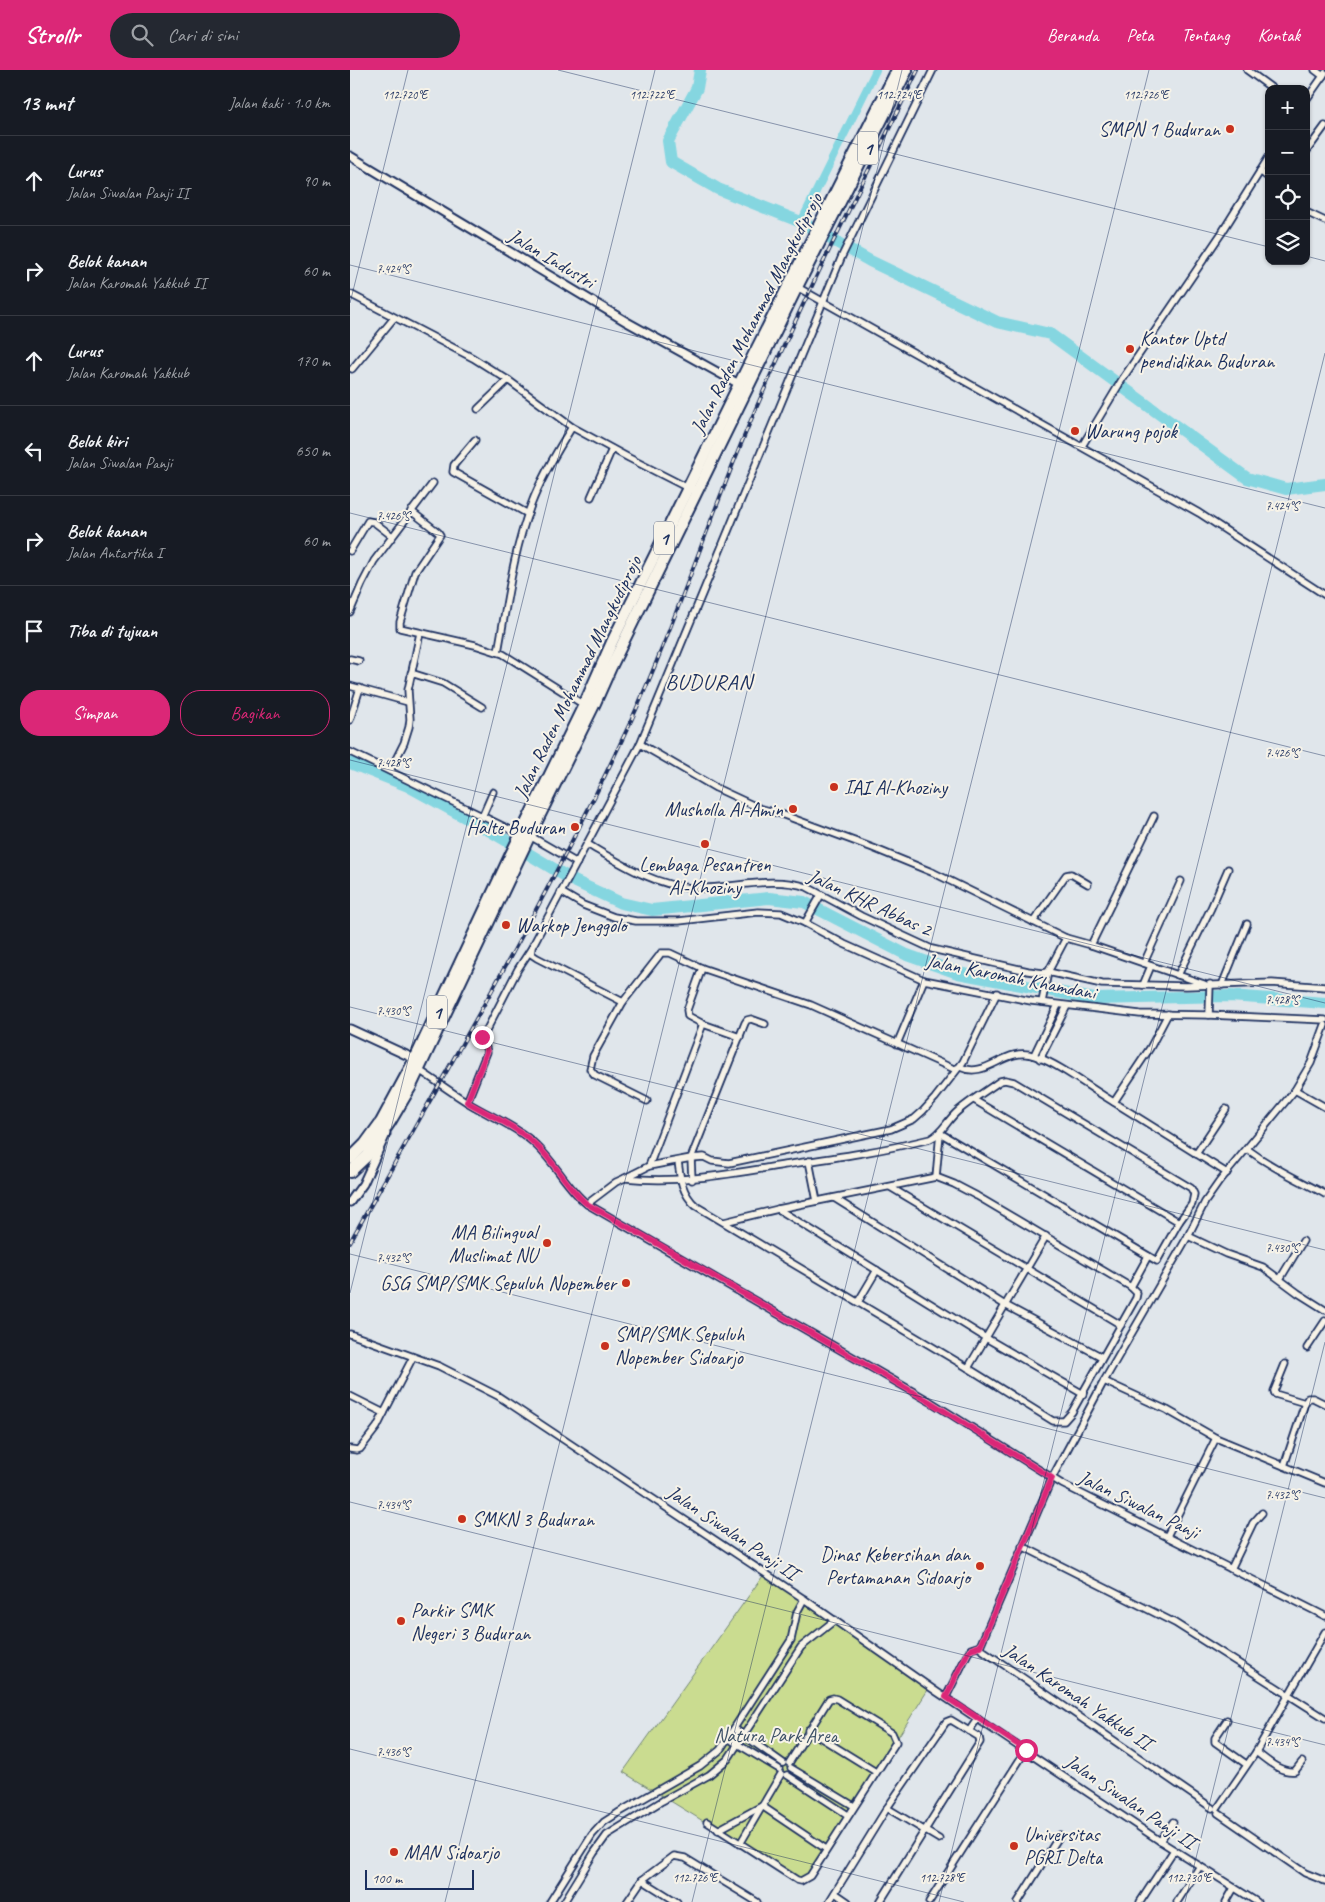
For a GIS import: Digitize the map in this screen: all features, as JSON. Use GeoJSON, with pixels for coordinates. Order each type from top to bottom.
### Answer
{"type":"FeatureCollection","features":[{"type":"Feature","properties":{"kind":"highway","name":"Jalan Raden Mohammad Mangkudiprojo"},"geometry":{"type":"LineString","coordinates":[[825,224],[897,70]]}},
{"type":"Feature","properties":{"kind":"highway","name":"Jalan Raden Mohammad Mangkudiprojo"},"geometry":{"type":"LineString","coordinates":[[350,1159],[366,1144],[381,1122],[415,1059],[525,836],[595,703],[616,644],[688,488],[739,384],[907,70]]}},
{"type":"Feature","properties":{"kind":"highway","name":"Jalan Raden Mohammad Mangkudiprojo"},"geometry":{"type":"LineString","coordinates":[[616,644],[797,287],[815,244]]}},
{"type":"Feature","properties":{"kind":"highway","name":"Jalan Raden Mohammad Mangkudiprojo"},"geometry":{"type":"LineString","coordinates":[[525,836],[584,705],[607,665]]}},
{"type":"Feature","properties":{"kind":"highway","name":"Jalan Raden Mohammad Mangkudiprojo"},"geometry":{"type":"LineString","coordinates":[[350,1172],[367,1156],[390,1122],[419,1070],[514,858]]}},
{"type":"Feature","properties":{"kind":"street"},"geometry":{"type":"LineString","coordinates":[[467,1102],[487,1052],[482,1037],[573,872],[640,744],[822,302],[849,240],[933,70]]}},
{"type":"Feature","properties":{"kind":"street"},"geometry":{"type":"LineString","coordinates":[[1248,70],[1268,85]]}},
{"type":"Feature","properties":{"kind":"street"},"geometry":{"type":"LineString","coordinates":[[1310,94],[1324,74],[1316,70]]}},
{"type":"Feature","properties":{"kind":"street"},"geometry":{"type":"LineString","coordinates":[[1310,147],[1325,126]]}},
{"type":"Feature","properties":{"kind":"street","name":"Jalan Industri"},"geometry":{"type":"LineString","coordinates":[[350,156],[627,322],[739,384]]}},
{"type":"Feature","properties":{"kind":"street"},"geometry":{"type":"LineString","coordinates":[[1082,446],[1112,400],[1123,378],[1221,234],[1265,163]]}},
{"type":"Feature","properties":{"kind":"street"},"geometry":{"type":"LineString","coordinates":[[1260,171],[1265,175]]}},
{"type":"Feature","properties":{"kind":"street"},"geometry":{"type":"LineString","coordinates":[[1310,214],[1325,221]]}},
{"type":"Feature","properties":{"kind":"street"},"geometry":{"type":"LineString","coordinates":[[797,287],[1082,446],[1222,527],[1325,596]]}},
{"type":"Feature","properties":{"kind":"street"},"geometry":{"type":"LineString","coordinates":[[350,294],[472,358],[508,380],[572,427],[688,488]]}},
{"type":"Feature","properties":{"kind":"street"},"geometry":{"type":"LineString","coordinates":[[352,369],[394,318]]}},
{"type":"Feature","properties":{"kind":"street"},"geometry":{"type":"LineString","coordinates":[[478,409],[508,380]]}},
{"type":"Feature","properties":{"kind":"street"},"geometry":{"type":"LineString","coordinates":[[498,652],[514,569],[528,514],[541,483],[572,427]]}},
{"type":"Feature","properties":{"kind":"street"},"geometry":{"type":"LineString","coordinates":[[475,440],[454,465],[453,472],[528,514]]}},
{"type":"Feature","properties":{"kind":"street"},"geometry":{"type":"LineString","coordinates":[[591,497],[612,449]]}},
{"type":"Feature","properties":{"kind":"street"},"geometry":{"type":"LineString","coordinates":[[350,612],[374,561],[433,483]]}},
{"type":"Feature","properties":{"kind":"street"},"geometry":{"type":"LineString","coordinates":[[411,511],[437,530],[440,535],[415,572],[400,624],[402,629],[498,652],[513,659],[584,705]]}},
{"type":"Feature","properties":{"kind":"street"},"geometry":{"type":"LineString","coordinates":[[350,551],[368,521],[374,522],[392,536]]}},
{"type":"Feature","properties":{"kind":"street"},"geometry":{"type":"LineString","coordinates":[[390,771],[404,743],[409,727],[408,702],[411,673],[420,633]]}},
{"type":"Feature","properties":{"kind":"street"},"geometry":{"type":"LineString","coordinates":[[350,659],[359,661]]}},
{"type":"Feature","properties":{"kind":"street"},"geometry":{"type":"LineString","coordinates":[[411,673],[443,683],[482,707]]}},
{"type":"Feature","properties":{"kind":"street"},"geometry":{"type":"LineString","coordinates":[[350,686],[408,702]]}},
{"type":"Feature","properties":{"kind":"street"},"geometry":{"type":"LineString","coordinates":[[350,720],[360,688]]}},
{"type":"Feature","properties":{"kind":"street"},"geometry":{"type":"LineString","coordinates":[[640,744],[716,788],[759,808],[781,814],[873,848],[934,873],[1066,938],[1144,963],[1209,987],[1272,983],[1325,987]]}},
{"type":"Feature","properties":{"kind":"street"},"geometry":{"type":"LineString","coordinates":[[350,752],[577,863]]}},
{"type":"Feature","properties":{"kind":"street"},"geometry":{"type":"LineString","coordinates":[[482,817],[493,792]]}},
{"type":"Feature","properties":{"kind":"street"},"geometry":{"type":"LineString","coordinates":[[1091,945],[1154,816]]}},
{"type":"Feature","properties":{"kind":"street","name":"Jalan KHR Abbas 2"},"geometry":{"type":"LineString","coordinates":[[587,844],[634,871],[667,885],[694,888],[788,883],[807,887],[820,896],[932,949],[1102,984],[1209,987]]}},
{"type":"Feature","properties":{"kind":"street"},"geometry":{"type":"LineString","coordinates":[[1178,975],[1228,869]]}},
{"type":"Feature","properties":{"kind":"street"},"geometry":{"type":"LineString","coordinates":[[1034,922],[1066,875],[1070,874],[1088,884]]}},
{"type":"Feature","properties":{"kind":"street"},"geometry":{"type":"LineString","coordinates":[[1144,963],[1181,881]]}},
{"type":"Feature","properties":{"kind":"street","name":"Jalan Karomah Khamdani"},"geometry":{"type":"LineString","coordinates":[[561,892],[583,905],[626,920],[679,921],[742,913],[781,913],[807,920],[844,944],[924,980],[1043,999],[1058,1005],[1140,1014],[1325,1020]]}},
{"type":"Feature","properties":{"kind":"street"},"geometry":{"type":"LineString","coordinates":[[807,920],[820,896]]}},
{"type":"Feature","properties":{"kind":"street"},"geometry":{"type":"LineString","coordinates":[[1222,985],[1248,924]]}},
{"type":"Feature","properties":{"kind":"street"},"geometry":{"type":"LineString","coordinates":[[1043,999],[1048,972],[1066,938]]}},
{"type":"Feature","properties":{"kind":"street"},"geometry":{"type":"LineString","coordinates":[[532,947],[531,954],[537,958],[623,1002]]}},
{"type":"Feature","properties":{"kind":"street"},"geometry":{"type":"LineString","coordinates":[[647,1101],[595,1075],[590,1069],[593,1056],[623,1002],[661,953],[670,953],[702,968],[811,1006],[950,1068],[956,1069],[960,1067],[968,1071],[978,1071],[1006,1057],[1023,1054],[1034,1055],[1064,1070],[1227,1173]]}},
{"type":"Feature","properties":{"kind":"street"},"geometry":{"type":"LineString","coordinates":[[1143,985],[1151,966]]}},
{"type":"Feature","properties":{"kind":"street"},"geometry":{"type":"LineString","coordinates":[[702,968],[687,1010],[688,1016],[703,1024],[740,1037]]}},
{"type":"Feature","properties":{"kind":"street"},"geometry":{"type":"LineString","coordinates":[[897,1044],[924,980]]}},
{"type":"Feature","properties":{"kind":"street"},"geometry":{"type":"LineString","coordinates":[[1209,987],[1209,1015]]}},
{"type":"Feature","properties":{"kind":"street"},"geometry":{"type":"LineString","coordinates":[[587,1204],[616,1182],[649,1166],[704,1157],[712,1162],[729,1163],[891,1129],[914,1119],[935,1098],[960,1067],[996,993]]}},
{"type":"Feature","properties":{"kind":"street"},"geometry":{"type":"LineString","coordinates":[[1034,1055],[1058,1005]]}},
{"type":"Feature","properties":{"kind":"street"},"geometry":{"type":"LineString","coordinates":[[1040,1059],[1068,1006]]}},
{"type":"Feature","properties":{"kind":"street"},"geometry":{"type":"LineString","coordinates":[[1114,1102],[1150,1048],[1168,1014]]}},
{"type":"Feature","properties":{"kind":"street"},"geometry":{"type":"LineString","coordinates":[[692,1180],[691,1158],[747,1020],[765,1024]]}},
{"type":"Feature","properties":{"kind":"street"},"geometry":{"type":"LineString","coordinates":[[649,1166],[703,1024]]}},
{"type":"Feature","properties":{"kind":"street"},"geometry":{"type":"LineString","coordinates":[[980,1646],[1052,1478],[1104,1381],[1188,1236],[1205,1202],[1295,1090],[1311,1063],[1325,1025]]}},
{"type":"Feature","properties":{"kind":"street"},"geometry":{"type":"LineString","coordinates":[[350,1029],[415,1059]]}},
{"type":"Feature","properties":{"kind":"street","name":"Jalan Siwalan Panji"},"geometry":{"type":"LineString","coordinates":[[419,1070],[467,1102],[524,1135],[547,1156],[577,1196],[587,1204],[930,1402],[1052,1478],[1325,1616]]}},
{"type":"Feature","properties":{"kind":"street"},"geometry":{"type":"LineString","coordinates":[[936,1178],[940,1133],[945,1123],[1000,1081],[1010,1081],[1191,1188],[1194,1199],[1156,1261]]}},
{"type":"Feature","properties":{"kind":"street"},"geometry":{"type":"LineString","coordinates":[[1295,1090],[1325,1107]]}},
{"type":"Feature","properties":{"kind":"street"},"geometry":{"type":"LineString","coordinates":[[974,1100],[1179,1222]]}},
{"type":"Feature","properties":{"kind":"street"},"geometry":{"type":"LineString","coordinates":[[1196,1154],[1226,1109]]}},
{"type":"Feature","properties":{"kind":"street","name":"Jalan Raden Mohammad Mangkudiprojo"},"geometry":{"type":"LineString","coordinates":[[350,1202],[363,1184],[390,1122]]}},
{"type":"Feature","properties":{"kind":"street"},"geometry":{"type":"LineString","coordinates":[[625,1178],[692,1180],[916,1143],[930,1139],[940,1133]]}},
{"type":"Feature","properties":{"kind":"street"},"geometry":{"type":"LineString","coordinates":[[940,1133],[1168,1269]]}},
{"type":"Feature","properties":{"kind":"street"},"geometry":{"type":"LineString","coordinates":[[1247,1149],[1276,1169],[1325,1194]]}},
{"type":"Feature","properties":{"kind":"street"},"geometry":{"type":"LineString","coordinates":[[678,1161],[680,1179],[691,1202],[724,1222],[968,1368],[1053,1421],[1059,1422],[1067,1418],[1083,1394],[1136,1298],[1136,1293],[1131,1287],[954,1184],[936,1178],[778,1209],[724,1222]]}},
{"type":"Feature","properties":{"kind":"street"},"geometry":{"type":"LineString","coordinates":[[809,1161],[817,1201]]}},
{"type":"Feature","properties":{"kind":"street"},"geometry":{"type":"LineString","coordinates":[[890,1186],[1121,1325]]}},
{"type":"Feature","properties":{"kind":"street"},"geometry":{"type":"LineString","coordinates":[[834,1198],[1005,1305],[1102,1358]]}},
{"type":"Feature","properties":{"kind":"street"},"geometry":{"type":"LineString","coordinates":[[778,1209],[986,1338],[1083,1394]]}},
{"type":"Feature","properties":{"kind":"street"},"geometry":{"type":"LineString","coordinates":[[968,1368],[1046,1236]]}},
{"type":"Feature","properties":{"kind":"street"},"geometry":{"type":"LineString","coordinates":[[1188,1236],[1226,1254],[1255,1264],[1325,1310]]}},
{"type":"Feature","properties":{"kind":"street"},"geometry":{"type":"LineString","coordinates":[[1280,1279],[1303,1241]]}},
{"type":"Feature","properties":{"kind":"street"},"geometry":{"type":"LineString","coordinates":[[1131,1287],[1148,1256]]}},
{"type":"Feature","properties":{"kind":"street"},"geometry":{"type":"LineString","coordinates":[[858,1302],[877,1270]]}},
{"type":"Feature","properties":{"kind":"street"},"geometry":{"type":"LineString","coordinates":[[1307,1348],[1325,1321]]}},
{"type":"Feature","properties":{"kind":"street","name":"Jalan Siwalan Panji II"},"geometry":{"type":"LineString","coordinates":[[350,1334],[439,1366],[498,1396],[804,1599],[1160,1841],[1257,1902]]}},
{"type":"Feature","properties":{"kind":"street"},"geometry":{"type":"LineString","coordinates":[[350,1449],[357,1450],[360,1448],[377,1427],[413,1357]]}},
{"type":"Feature","properties":{"kind":"street"},"geometry":{"type":"LineString","coordinates":[[1284,1364],[1274,1391],[1275,1394],[1305,1402]]}},
{"type":"Feature","properties":{"kind":"street"},"geometry":{"type":"LineString","coordinates":[[1104,1381],[1167,1410],[1216,1438],[1325,1483]]}},
{"type":"Feature","properties":{"kind":"street"},"geometry":{"type":"LineString","coordinates":[[350,1396],[384,1413]]}},
{"type":"Feature","properties":{"kind":"street"},"geometry":{"type":"LineString","coordinates":[[1284,1466],[1305,1402],[1310,1398],[1325,1404]]}},
{"type":"Feature","properties":{"kind":"street"},"geometry":{"type":"LineString","coordinates":[[1167,1536],[1216,1438]]}},
{"type":"Feature","properties":{"kind":"street"},"geometry":{"type":"LineString","coordinates":[[1231,1569],[1254,1523],[1262,1514]]}},
{"type":"Feature","properties":{"kind":"street"},"geometry":{"type":"LineString","coordinates":[[1022,1546],[1175,1623],[1325,1718]]}},
{"type":"Feature","properties":{"kind":"street"},"geometry":{"type":"LineString","coordinates":[[550,1902],[592,1835],[607,1820],[716,1756],[729,1739],[791,1640],[796,1612],[804,1599]]}},
{"type":"Feature","properties":{"kind":"street"},"geometry":{"type":"LineString","coordinates":[[564,1902],[602,1842],[616,1830],[684,1788],[709,1775],[728,1759],[801,1647],[835,1620]]}},
{"type":"Feature","properties":{"kind":"street"},"geometry":{"type":"LineString","coordinates":[[1215,1810],[1256,1752],[1325,1632]]}},
{"type":"Feature","properties":{"kind":"street"},"geometry":{"type":"LineString","coordinates":[[791,1640],[801,1647]]}},
{"type":"Feature","properties":{"kind":"street","name":"Jalan Karomah Yakkub II"},"geometry":{"type":"LineString","coordinates":[[946,1697],[968,1652],[980,1646],[981,1649],[1305,1874],[1325,1882]]}},
{"type":"Feature","properties":{"kind":"street"},"geometry":{"type":"LineString","coordinates":[[707,1822],[718,1830],[740,1844],[797,1880],[802,1881],[810,1876],[848,1814],[896,1742],[892,1733],[837,1699],[833,1698],[830,1700],[808,1730],[740,1844]]}},
{"type":"Feature","properties":{"kind":"street"},"geometry":{"type":"LineString","coordinates":[[969,1731],[978,1718]]}},
{"type":"Feature","properties":{"kind":"street"},"geometry":{"type":"LineString","coordinates":[[829,1902],[887,1808],[946,1722],[951,1720],[979,1737],[980,1742],[880,1902]]}},
{"type":"Feature","properties":{"kind":"street"},"geometry":{"type":"LineString","coordinates":[[1227,1720],[1215,1738],[1215,1742],[1246,1764]]}},
{"type":"Feature","properties":{"kind":"street"},"geometry":{"type":"LineString","coordinates":[[735,1729],[854,1806]]}},
{"type":"Feature","properties":{"kind":"street"},"geometry":{"type":"LineString","coordinates":[[808,1730],[876,1772]]}},
{"type":"Feature","properties":{"kind":"street"},"geometry":{"type":"LineString","coordinates":[[729,1739],[848,1814]]}},
{"type":"Feature","properties":{"kind":"street"},"geometry":{"type":"LineString","coordinates":[[929,1902],[1026,1750]]}},
{"type":"Feature","properties":{"kind":"street"},"geometry":{"type":"LineString","coordinates":[[1256,1752],[1281,1770],[1288,1772],[1295,1771],[1302,1762]]}},
{"type":"Feature","properties":{"kind":"street"},"geometry":{"type":"LineString","coordinates":[[702,1765],[702,1771],[709,1775]]}},
{"type":"Feature","properties":{"kind":"street"},"geometry":{"type":"LineString","coordinates":[[782,1773],[788,1765]]}},
{"type":"Feature","properties":{"kind":"street"},"geometry":{"type":"LineString","coordinates":[[678,1779],[683,1782],[684,1788]]}},
{"type":"Feature","properties":{"kind":"street"},"geometry":{"type":"LineString","coordinates":[[718,1830],[762,1806]]}},
{"type":"Feature","properties":{"kind":"street"},"geometry":{"type":"LineString","coordinates":[[762,1806],[826,1849]]}},
{"type":"Feature","properties":{"kind":"street"},"geometry":{"type":"LineString","coordinates":[[887,1808],[939,1839]]}},
{"type":"Feature","properties":{"kind":"street"},"geometry":{"type":"LineString","coordinates":[[607,1820],[609,1827],[616,1830]]}},
{"type":"Feature","properties":{"kind":"street"},"geometry":{"type":"LineString","coordinates":[[1160,1841],[1173,1822]]}},
{"type":"Feature","properties":{"kind":"street"},"geometry":{"type":"LineString","coordinates":[[592,1835],[600,1836],[602,1842]]}},
{"type":"Feature","properties":{"kind":"street"},"geometry":{"type":"LineString","coordinates":[[1018,1902],[1060,1835]]}},
{"type":"Feature","properties":{"kind":"street"},"geometry":{"type":"LineString","coordinates":[[1140,1902],[1174,1850]]}},
{"type":"Feature","properties":{"kind":"street"},"geometry":{"type":"LineString","coordinates":[[627,1902],[642,1880],[674,1856],[685,1858],[757,1902]]}},
{"type":"Feature","properties":{"kind":"street"},"geometry":{"type":"LineString","coordinates":[[1177,1902],[1200,1866]]}},
{"type":"Feature","properties":{"kind":"street"},"geometry":{"type":"LineString","coordinates":[[642,1880],[677,1902]]}},
{"type":"Feature","properties":{"kind":"street"},"geometry":{"type":"LineString","coordinates":[[1226,1902],[1234,1888]]}},
{"type":"Feature","properties":{"kind":"street"},"geometry":{"type":"LineString","coordinates":[[835,1893],[848,1902]]}},
{"type":"Feature","properties":{"kind":"green space","name":"Natura Park Area"},"geometry":{"type":"Polygon","coordinates":[[[765,1573],[931,1685],[810,1876],[801,1881],[623,1772],[765,1573]]]}},
{"type":"Feature","properties":{"kind":"waterway"},"geometry":{"type":"LineString","coordinates":[[700,70],[697,88],[668,141],[671,162],[718,189],[801,222],[870,261],[997,322],[1050,334],[1247,478],[1286,489],[1325,484]]}},
{"type":"Feature","properties":{"kind":"waterway"},"geometry":{"type":"LineString","coordinates":[[801,222],[876,70]]}},
{"type":"Feature","properties":{"kind":"waterway"},"geometry":{"type":"LineString","coordinates":[[350,763],[408,786],[492,832],[574,881],[621,903],[652,910],[769,898],[804,902],[907,955],[958,973],[1094,999],[1230,996],[1325,1003]]}},
{"type":"Feature","properties":{"kind":"railway"},"geometry":{"type":"LineString","coordinates":[[350,1242],[495,985],[565,855],[630,723],[678,608],[754,413],[793,326],[918,70]]}},
{"type":"Feature","properties":{"kind":"place","name":"SMPN 1 Buduran"},"geometry":{"type":"Point","coordinates":[1230,129]}},
{"type":"Feature","properties":{"kind":"place","name":"Kantor Uptd pendidikan Buduran"},"geometry":{"type":"Point","coordinates":[1130,349]}},
{"type":"Feature","properties":{"kind":"place","name":"Warung pojok"},"geometry":{"type":"Point","coordinates":[1075,431]}},
{"type":"Feature","properties":{"kind":"place","name":"IAI Al-Khoziny"},"geometry":{"type":"Point","coordinates":[834,787]}},
{"type":"Feature","properties":{"kind":"place","name":"Musholla Al-Amin"},"geometry":{"type":"Point","coordinates":[793,809]}},
{"type":"Feature","properties":{"kind":"place","name":"Halte Buduran"},"geometry":{"type":"Point","coordinates":[575,827]}},
{"type":"Feature","properties":{"kind":"place","name":"Lembaga Pesantren Al-Khoziny"},"geometry":{"type":"Point","coordinates":[705,844]}},
{"type":"Feature","properties":{"kind":"place","name":"Warkop Jenggolo"},"geometry":{"type":"Point","coordinates":[506,925]}},
{"type":"Feature","properties":{"kind":"place","name":"MA Bilingual Muslimat NU"},"geometry":{"type":"Point","coordinates":[547,1243]}},
{"type":"Feature","properties":{"kind":"place","name":"GSG SMP/SMK Sepuluh Nopember"},"geometry":{"type":"Point","coordinates":[626,1283]}},
{"type":"Feature","properties":{"kind":"place","name":"SMP/SMK Sepuluh Nopember Sidoarjo"},"geometry":{"type":"Point","coordinates":[605,1346]}},
{"type":"Feature","properties":{"kind":"place","name":"SMKN 3 Buduran"},"geometry":{"type":"Point","coordinates":[462,1519]}},
{"type":"Feature","properties":{"kind":"place","name":"Dinas Kebersihan dan Pertamanan Sidoarjo"},"geometry":{"type":"Point","coordinates":[980,1566]}},
{"type":"Feature","properties":{"kind":"place","name":"Parkir SMK Negeri 3 Buduran"},"geometry":{"type":"Point","coordinates":[401,1621]}},
{"type":"Feature","properties":{"kind":"place","name":"Universitas PGRI Delta"},"geometry":{"type":"Point","coordinates":[1014,1846]}},
{"type":"Feature","properties":{"kind":"place","name":"MAN Sidoarjo"},"geometry":{"type":"Point","coordinates":[394,1852]}},
{"type":"Feature","properties":{"kind":"district","name":"BUDURAN"},"geometry":{"type":"Point","coordinates":[709,681]}},
{"type":"Feature","properties":{"kind":"route"},"geometry":{"type":"LineString","coordinates":[[482,1037],[487,1052],[467,1102],[524,1135],[536,1145],[547,1156],[577,1196],[587,1204],[930,1402],[1052,1478],[980,1646],[968,1652],[946,1697],[1026,1750]]}}]}
